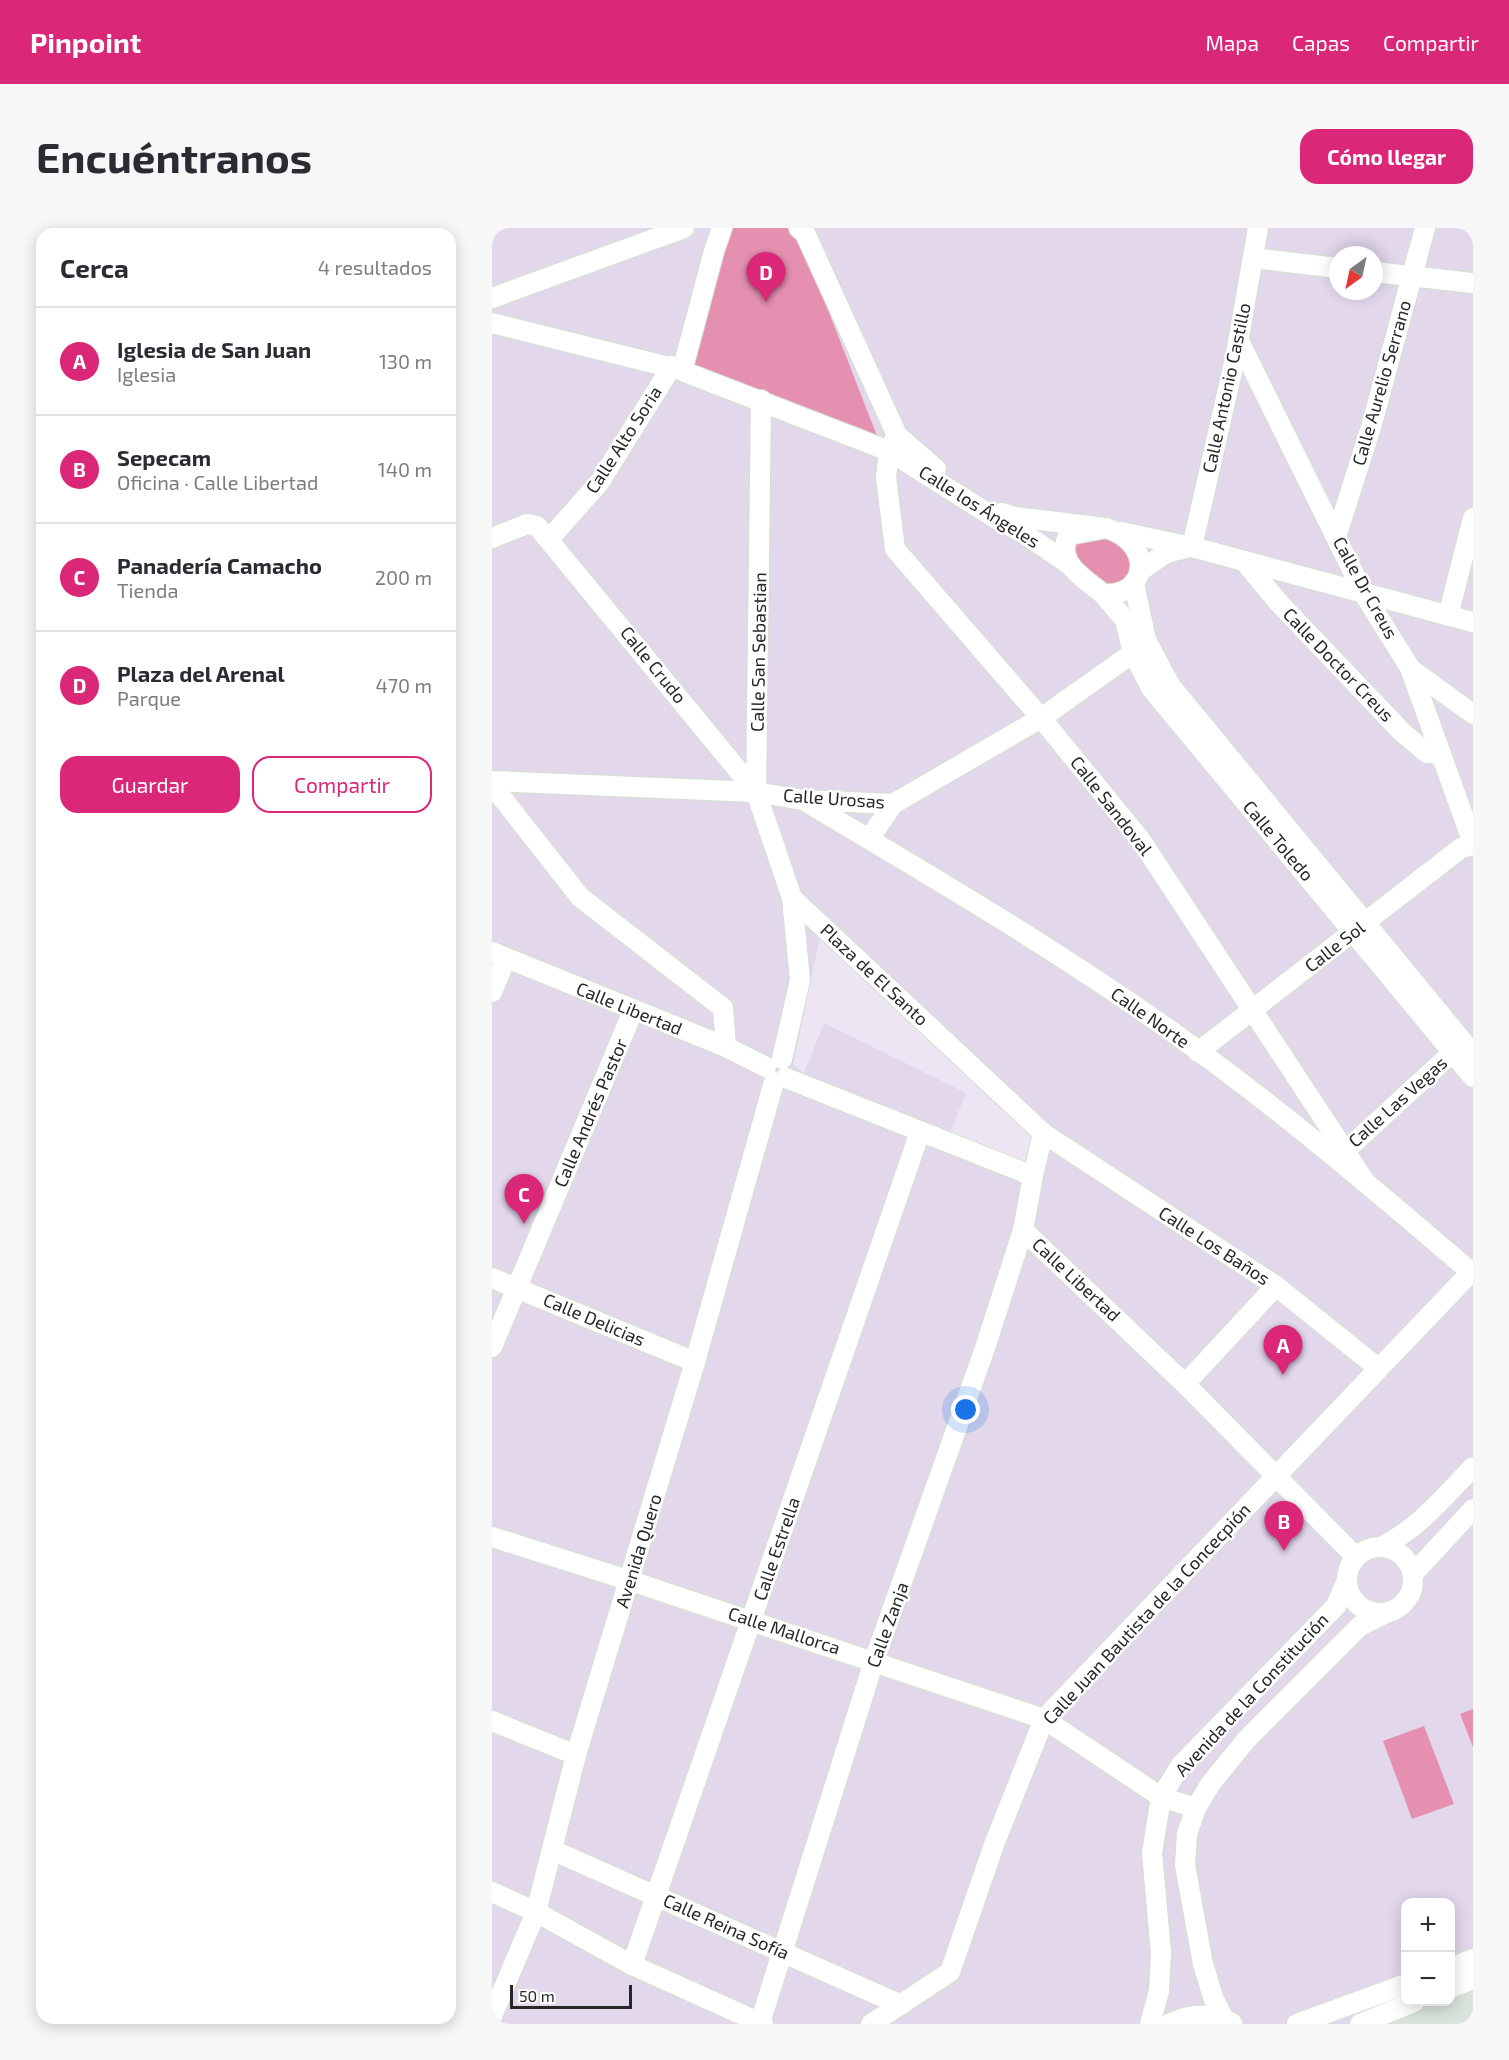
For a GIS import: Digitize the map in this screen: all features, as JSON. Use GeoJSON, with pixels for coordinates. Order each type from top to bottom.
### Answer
{"type":"FeatureCollection","features":[{"type":"Feature","properties":{"kind":"street"},"geometry":{"type":"LineString","coordinates":[[492,298],[684,228]]}},
{"type":"Feature","properties":{"kind":"street"},"geometry":{"type":"LineString","coordinates":[[705,228],[714,251]]}},
{"type":"Feature","properties":{"kind":"street","name":"Calle Alto Soria"},"geometry":{"type":"LineString","coordinates":[[550,538],[599,483],[677,368],[722,228]]}},
{"type":"Feature","properties":{"kind":"street"},"geometry":{"type":"LineString","coordinates":[[799,228],[805,233],[893,443]]}},
{"type":"Feature","properties":{"kind":"street","name":"Calle Antonio Castillo"},"geometry":{"type":"LineString","coordinates":[[1192,547],[1239,340],[1258,228]]}},
{"type":"Feature","properties":{"kind":"street","name":"Calle Aurelio Serrano"},"geometry":{"type":"LineString","coordinates":[[1336,537],[1372,424],[1425,228]]}},
{"type":"Feature","properties":{"kind":"street"},"geometry":{"type":"LineString","coordinates":[[1253,258],[1329,267]]}},
{"type":"Feature","properties":{"kind":"street"},"geometry":{"type":"LineString","coordinates":[[1383,273],[1473,282]]}},
{"type":"Feature","properties":{"kind":"street"},"geometry":{"type":"LineString","coordinates":[[492,323],[677,368],[761,400],[893,443]]}},
{"type":"Feature","properties":{"kind":"street","name":"Calle Dr Creus"},"geometry":{"type":"LineString","coordinates":[[1239,340],[1364,594],[1410,668],[1473,844]]}},
{"type":"Feature","properties":{"kind":"street","name":"Calle San Sebastian"},"geometry":{"type":"LineString","coordinates":[[761,400],[756,792],[792,898]]}},
{"type":"Feature","properties":{"kind":"street","name":"Calle los Ángeles"},"geometry":{"type":"LineString","coordinates":[[893,443],[994,511],[1015,518],[1114,530],[1192,547],[1473,622]]}},
{"type":"Feature","properties":{"kind":"street","name":"Calle los Ángeles"},"geometry":{"type":"LineString","coordinates":[[893,443],[995,518],[1022,532],[1067,563]]}},
{"type":"Feature","properties":{"kind":"street","name":"Calle Sandoval"},"geometry":{"type":"LineString","coordinates":[[893,443],[886,477],[895,549],[1041,718],[1140,839],[1255,1010],[1364,1180]]}},
{"type":"Feature","properties":{"kind":"street"},"geometry":{"type":"LineString","coordinates":[[1448,616],[1473,518]]}},
{"type":"Feature","properties":{"kind":"street"},"geometry":{"type":"LineString","coordinates":[[492,538],[527,524],[537,526],[550,538]]}},
{"type":"Feature","properties":{"kind":"street"},"geometry":{"type":"LineString","coordinates":[[1137,577],[1137,547],[1114,530],[1069,535],[1063,551],[1067,563],[1103,594],[1121,592],[1166,553],[1192,547]]}},
{"type":"Feature","properties":{"kind":"street","name":"Calle Crudo"},"geometry":{"type":"LineString","coordinates":[[550,538],[756,792]]}},
{"type":"Feature","properties":{"kind":"street","name":"Calle Doctor Creus"},"geometry":{"type":"LineString","coordinates":[[1244,561],[1279,603],[1402,732],[1427,753],[1441,754]]}},
{"type":"Feature","properties":{"kind":"street","name":"Calle Toledo"},"geometry":{"type":"LineString","coordinates":[[1137,577],[1146,640],[1170,685],[1359,926],[1452,1053],[1473,1077]]}},
{"type":"Feature","properties":{"kind":"street","name":"Calle Toledo"},"geometry":{"type":"LineString","coordinates":[[1103,594],[1125,620],[1133,653],[1151,688],[1473,1054]]}},
{"type":"Feature","properties":{"kind":"street","name":"Calle Urosas"},"geometry":{"type":"LineString","coordinates":[[492,783],[756,792],[803,800],[893,804],[1041,718],[1133,653]]}},
{"type":"Feature","properties":{"kind":"street"},"geometry":{"type":"LineString","coordinates":[[1410,668],[1473,714]]}},
{"type":"Feature","properties":{"kind":"street"},"geometry":{"type":"LineString","coordinates":[[492,783],[580,897],[723,1008],[726,1047]]}},
{"type":"Feature","properties":{"kind":"street","name":"Calle Norte"},"geometry":{"type":"LineString","coordinates":[[803,800],[1014,925],[1198,1052],[1364,1180],[1472,1271]]}},
{"type":"Feature","properties":{"kind":"street"},"geometry":{"type":"LineString","coordinates":[[869,839],[893,804]]}},
{"type":"Feature","properties":{"kind":"street","name":"Calle Sol"},"geometry":{"type":"LineString","coordinates":[[1198,1052],[1255,1010],[1359,926],[1461,849],[1473,844]]}},
{"type":"Feature","properties":{"kind":"street","name":"Plaza de El Santo"},"geometry":{"type":"LineString","coordinates":[[777,1071],[800,980],[792,898]]}},
{"type":"Feature","properties":{"kind":"street","name":"Plaza de El Santo"},"geometry":{"type":"LineString","coordinates":[[792,898],[1043,1134]]}},
{"type":"Feature","properties":{"kind":"street"},"geometry":{"type":"LineString","coordinates":[[492,992],[499,955]]}},
{"type":"Feature","properties":{"kind":"street","name":"Calle Libertad"},"geometry":{"type":"LineString","coordinates":[[499,955],[726,1047],[920,1132],[1033,1176],[1023,1230],[1185,1384],[1356,1557]]}},
{"type":"Feature","properties":{"kind":"street","name":"Calle Andrés Pastor"},"geometry":{"type":"LineString","coordinates":[[492,1347],[633,1011]]}},
{"type":"Feature","properties":{"kind":"street","name":"Calle Las Vegas"},"geometry":{"type":"LineString","coordinates":[[1344,1152],[1452,1053]]}},
{"type":"Feature","properties":{"kind":"street","name":"Avenida Quero"},"geometry":{"type":"LineString","coordinates":[[492,2016],[536,1912],[576,1755],[631,1581],[777,1071]]}},
{"type":"Feature","properties":{"kind":"street","name":"Calle Estrella"},"geometry":{"type":"LineString","coordinates":[[632,1965],[753,1621],[920,1132]]}},
{"type":"Feature","properties":{"kind":"street"},"geometry":{"type":"LineString","coordinates":[[1033,1176],[1043,1134]]}},
{"type":"Feature","properties":{"kind":"street","name":"Calle Los Baños"},"geometry":{"type":"LineString","coordinates":[[1043,1134],[1276,1286],[1378,1368]]}},
{"type":"Feature","properties":{"kind":"street","name":"Calle Zanja"},"geometry":{"type":"LineString","coordinates":[[762,2024],[782,1952],[874,1661],[981,1359],[1023,1230]]}},
{"type":"Feature","properties":{"kind":"street","name":"Calle Juan Bautista de la Concecpión"},"geometry":{"type":"LineString","coordinates":[[872,2024],[950,1972],[995,1842],[1044,1719],[1472,1271]]}},
{"type":"Feature","properties":{"kind":"street","name":"Calle Delicias"},"geometry":{"type":"LineString","coordinates":[[492,1278],[695,1362]]}},
{"type":"Feature","properties":{"kind":"street"},"geometry":{"type":"LineString","coordinates":[[1185,1384],[1276,1286]]}},
{"type":"Feature","properties":{"kind":"street"},"geometry":{"type":"LineString","coordinates":[[1473,1467],[1416,1526],[1402,1537],[1381,1547],[1363,1551],[1356,1557],[1351,1564],[1347,1580],[1352,1599],[1367,1611],[1386,1613],[1404,1603],[1410,1594],[1413,1574],[1473,1509]]}},
{"type":"Feature","properties":{"kind":"street","name":"Calle Mallorca"},"geometry":{"type":"LineString","coordinates":[[492,1537],[753,1621],[1044,1719],[1161,1797],[1196,1808]]}},
{"type":"Feature","properties":{"kind":"street"},"geometry":{"type":"LineString","coordinates":[[1381,1547],[1398,1552],[1405,1558],[1413,1574]]}},
{"type":"Feature","properties":{"kind":"street","name":"Avenida de la Constitución"},"geometry":{"type":"LineString","coordinates":[[1150,2024],[1159,1991],[1161,1953],[1152,1853],[1161,1797],[1181,1765],[1336,1606],[1347,1580]]}},
{"type":"Feature","properties":{"kind":"street","name":"Avenida de la Constitución"},"geometry":{"type":"LineString","coordinates":[[1232,2023],[1214,2000],[1203,1964],[1185,1865],[1187,1834],[1196,1808],[1211,1783],[1247,1739],[1360,1626],[1386,1613]]}},
{"type":"Feature","properties":{"kind":"street"},"geometry":{"type":"LineString","coordinates":[[492,1721],[576,1755]]}},
{"type":"Feature","properties":{"kind":"street","name":"Calle Reina Sofía"},"geometry":{"type":"LineString","coordinates":[[552,1850],[901,2005]]}},
{"type":"Feature","properties":{"kind":"street"},"geometry":{"type":"LineString","coordinates":[[492,1892],[536,1912],[632,1965],[762,2024]]}},
{"type":"Feature","properties":{"kind":"street"},"geometry":{"type":"LineString","coordinates":[[1455,1966],[1473,1959]]}},
{"type":"Feature","properties":{"kind":"street"},"geometry":{"type":"LineString","coordinates":[[1455,1986],[1473,1979]]}},
{"type":"Feature","properties":{"kind":"street"},"geometry":{"type":"LineString","coordinates":[[1297,2024],[1401,1986]]}},
{"type":"Feature","properties":{"kind":"street"},"geometry":{"type":"LineString","coordinates":[[1360,2024],[1402,2006]]}},
{"type":"Feature","properties":{"kind":"street"},"geometry":{"type":"LineString","coordinates":[[1169,2024],[1180,2018],[1202,2015],[1232,2023]]}},
{"type":"Feature","properties":{"kind":"shaded area"},"geometry":{"type":"Polygon","coordinates":[[[730,228],[787,228],[800,238],[879,441],[689,365],[730,228]]]}},
{"type":"Feature","properties":{"kind":"shaded area"},"geometry":{"type":"Polygon","coordinates":[[[1109,535],[1129,548],[1132,571],[1123,580],[1114,584],[1098,581],[1072,550],[1075,542],[1109,535]]]}},
{"type":"Feature","properties":{"kind":"shaded area"},"geometry":{"type":"Polygon","coordinates":[[[820,937],[1043,1133],[1033,1176],[946,1142],[966,1093],[824,1023],[804,1073],[793,1065],[820,937]]]}},
{"type":"Feature","properties":{"kind":"shaded area"},"geometry":{"type":"Polygon","coordinates":[[[1473,1709],[1473,1747],[1460,1714],[1473,1709]]]}},
{"type":"Feature","properties":{"kind":"shaded area"},"geometry":{"type":"Polygon","coordinates":[[[1424,1726],[1454,1804],[1412,1819],[1383,1741],[1424,1726]]]}},
{"type":"Feature","properties":{"kind":"shaded area"},"geometry":{"type":"Polygon","coordinates":[[[1473,1990],[1473,2024],[1388,2024],[1433,2006],[1455,2006],[1455,1997],[1473,1990]]]}},
{"type":"Feature","properties":{"kind":"place","name":"Plaza del Arenal"},"geometry":{"type":"Point","coordinates":[766,302]}},
{"type":"Feature","properties":{"kind":"place","name":"Panadería Camacho"},"geometry":{"type":"Point","coordinates":[524,1224]}},
{"type":"Feature","properties":{"kind":"place","name":"Iglesia de San Juan"},"geometry":{"type":"Point","coordinates":[1283,1375]}},
{"type":"Feature","properties":{"kind":"place","name":"Sepecam"},"geometry":{"type":"Point","coordinates":[1284,1551]}}]}
